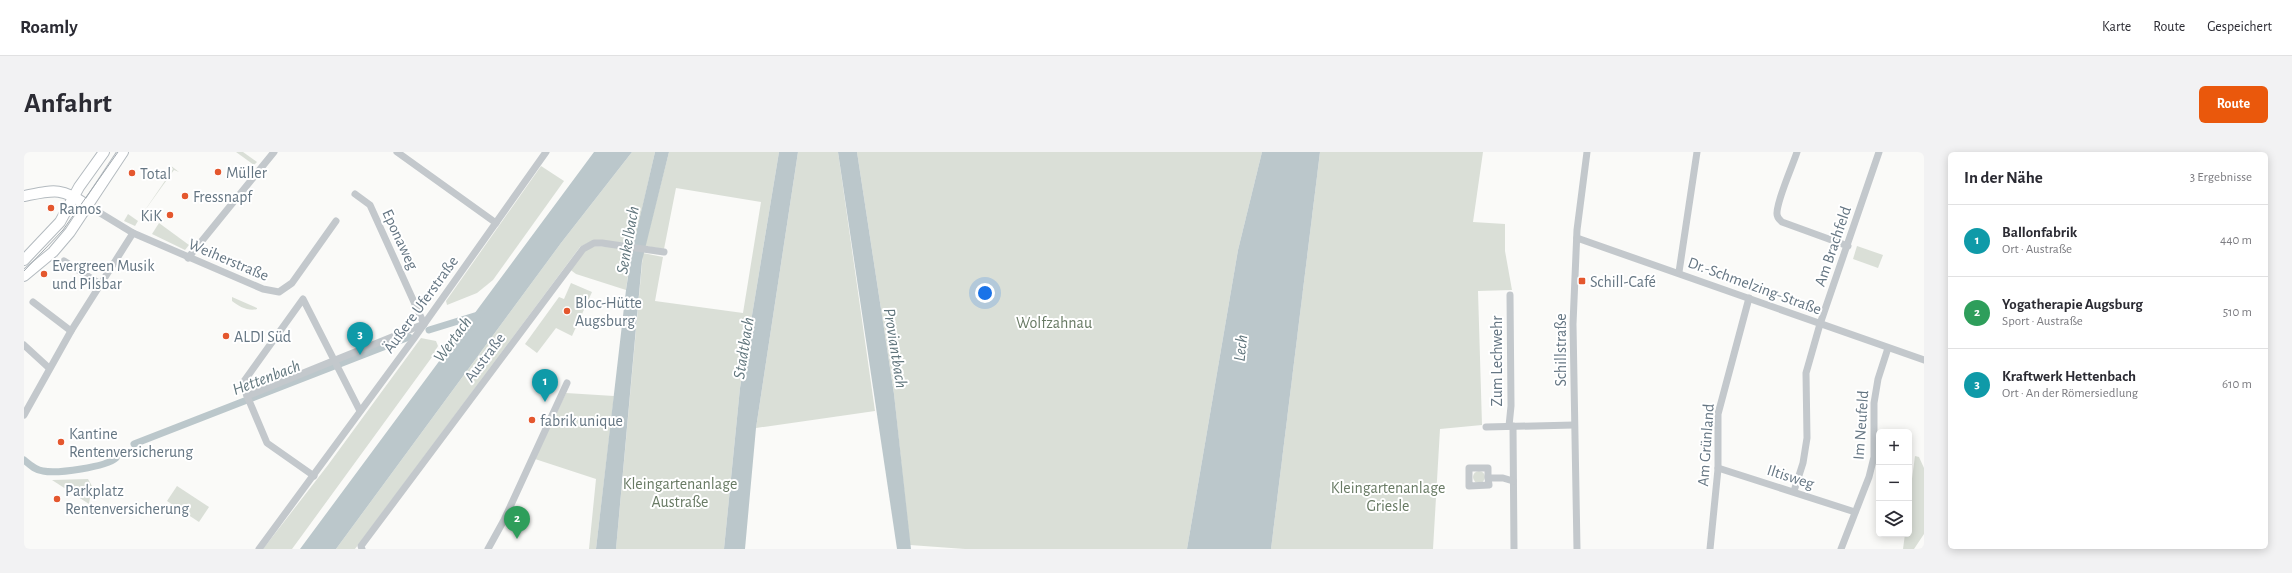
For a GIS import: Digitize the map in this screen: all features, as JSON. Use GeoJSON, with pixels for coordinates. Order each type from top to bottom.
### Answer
{"type":"FeatureCollection","features":[{"type":"Feature","properties":{"kind":"main road"},"geometry":{"type":"LineString","coordinates":[[24,260],[60,222],[74,196],[104,152]]}},
{"type":"Feature","properties":{"kind":"main road"},"geometry":{"type":"LineString","coordinates":[[24,276],[53,252],[70,232],[123,152]]}},
{"type":"Feature","properties":{"kind":"main road"},"geometry":{"type":"LineString","coordinates":[[24,196],[61,191],[74,196],[87,205]]}},
{"type":"Feature","properties":{"kind":"street"},"geometry":{"type":"LineString","coordinates":[[188,258],[274,152]]}},
{"type":"Feature","properties":{"kind":"street"},"geometry":{"type":"LineString","coordinates":[[398,152],[496,223]]}},
{"type":"Feature","properties":{"kind":"street","name":"Äußere Uferstraße"},"geometry":{"type":"LineString","coordinates":[[259,549],[424,324],[546,152]]}},
{"type":"Feature","properties":{"kind":"street","name":"Schillstraße"},"geometry":{"type":"LineString","coordinates":[[1577,549],[1573,324],[1577,238],[1587,152]]}},
{"type":"Feature","properties":{"kind":"street"},"geometry":{"type":"LineString","coordinates":[[1680,272],[1697,152]]}},
{"type":"Feature","properties":{"kind":"street"},"geometry":{"type":"LineString","coordinates":[[1798,152],[1780,200],[1777,213],[1778,218],[1782,222],[1848,246]]}},
{"type":"Feature","properties":{"kind":"street","name":"Am Brachfeld"},"geometry":{"type":"LineString","coordinates":[[1794,491],[1803,463],[1807,438],[1806,373],[1820,324],[1879,152]]}},
{"type":"Feature","properties":{"kind":"street","name":"Eponaweg"},"geometry":{"type":"LineString","coordinates":[[355,194],[370,204],[424,324]]}},
{"type":"Feature","properties":{"kind":"street","name":"Weiherstraße"},"geometry":{"type":"LineString","coordinates":[[87,205],[134,233],[188,258],[276,293],[282,292],[292,284],[336,221]]}},
{"type":"Feature","properties":{"kind":"street"},"geometry":{"type":"LineString","coordinates":[[24,415],[71,331],[134,233]]}},
{"type":"Feature","properties":{"kind":"street","name":"Dr.-Schmelzing-Straße"},"geometry":{"type":"LineString","coordinates":[[1577,238],[1680,272],[1820,324],[1924,360]]}},
{"type":"Feature","properties":{"kind":"street","name":"Austraße"},"geometry":{"type":"LineString","coordinates":[[362,549],[361,546],[577,255],[594,243],[664,252]]}},
{"type":"Feature","properties":{"kind":"street"},"geometry":{"type":"LineString","coordinates":[[64,261],[100,284]]}},
{"type":"Feature","properties":{"kind":"street","name":"Zum Lechwehr"},"geometry":{"type":"LineString","coordinates":[[1510,296],[1511,426]]}},
{"type":"Feature","properties":{"kind":"street"},"geometry":{"type":"LineString","coordinates":[[314,476],[267,443],[242,384],[303,298],[360,411]]}},
{"type":"Feature","properties":{"kind":"street","name":"Am Grünland"},"geometry":{"type":"LineString","coordinates":[[1710,549],[1718,468],[1718,414],[1749,298]]}},
{"type":"Feature","properties":{"kind":"street"},"geometry":{"type":"LineString","coordinates":[[33,302],[71,331]]}},
{"type":"Feature","properties":{"kind":"street"},"geometry":{"type":"LineString","coordinates":[[248,396],[424,324]]}},
{"type":"Feature","properties":{"kind":"street"},"geometry":{"type":"LineString","coordinates":[[24,346],[49,368]]}},
{"type":"Feature","properties":{"kind":"street","name":"Im Neufeld"},"geometry":{"type":"LineString","coordinates":[[1841,549],[1869,477],[1874,457],[1874,403],[1878,379],[1888,348]]}},
{"type":"Feature","properties":{"kind":"street"},"geometry":{"type":"LineString","coordinates":[[488,549],[504,520],[567,383]]}},
{"type":"Feature","properties":{"kind":"street","name":"Zum Lechwehr"},"geometry":{"type":"LineString","coordinates":[[1486,427],[1574,425]]}},
{"type":"Feature","properties":{"kind":"street"},"geometry":{"type":"LineString","coordinates":[[1511,426],[1514,549]]}},
{"type":"Feature","properties":{"kind":"street","name":"Iltisweg"},"geometry":{"type":"LineString","coordinates":[[1718,468],[1794,491],[1855,512]]}},
{"type":"Feature","properties":{"kind":"street"},"geometry":{"type":"LineString","coordinates":[[1490,478],[1503,478],[1513,481]]}},
{"type":"Feature","properties":{"kind":"green space"},"geometry":{"type":"Polygon","coordinates":[[[236,152],[243,152],[257,162],[254,165],[236,152]]]}},
{"type":"Feature","properties":{"kind":"green space"},"geometry":{"type":"Polygon","coordinates":[[[632,152],[655,152],[634,244],[594,240],[580,247],[355,549],[336,549],[561,243],[632,152]]]}},
{"type":"Feature","properties":{"kind":"green space","name":"Kleingartenanlage Austraße"},"geometry":{"type":"Polygon","coordinates":[[[669,152],[779,152],[740,388],[724,549],[616,549],[643,253],[663,257],[655,301],[743,313],[761,202],[676,188],[664,249],[645,246],[669,152]]]}},
{"type":"Feature","properties":{"kind":"green space"},"geometry":{"type":"Polygon","coordinates":[[[798,152],[838,152],[875,411],[756,428],[798,152]]]}},
{"type":"Feature","properties":{"kind":"green space","name":"Wolfzahnau"},"geometry":{"type":"Polygon","coordinates":[[[857,152],[1262,152],[1238,250],[1187,549],[965,549],[910,545],[894,394],[857,152]]]}},
{"type":"Feature","properties":{"kind":"green space","name":"Kleingartenanlage Griesle"},"geometry":{"type":"Polygon","coordinates":[[[1320,152],[1483,152],[1473,222],[1505,224],[1505,251],[1512,290],[1478,291],[1482,425],[1440,429],[1433,549],[1271,549],[1320,152]]]}},
{"type":"Feature","properties":{"kind":"green space"},"geometry":{"type":"Polygon","coordinates":[[[170,165],[179,172],[174,170],[143,213],[173,169],[170,165]]]}},
{"type":"Feature","properties":{"kind":"green space"},"geometry":{"type":"Polygon","coordinates":[[[541,166],[564,181],[493,280],[477,293],[447,305],[446,301],[541,166]]]}},
{"type":"Feature","properties":{"kind":"green space"},"geometry":{"type":"Polygon","coordinates":[[[128,214],[138,221],[135,226],[124,221],[128,214]]]}},
{"type":"Feature","properties":{"kind":"green space"},"geometry":{"type":"Polygon","coordinates":[[[159,223],[189,245],[185,250],[152,234],[159,223]]]}},
{"type":"Feature","properties":{"kind":"green space"},"geometry":{"type":"Polygon","coordinates":[[[588,246],[632,247],[626,290],[576,274],[568,268],[588,246]]]}},
{"type":"Feature","properties":{"kind":"green space"},"geometry":{"type":"Polygon","coordinates":[[[1857,246],[1883,255],[1878,268],[1853,259],[1857,246]]]}},
{"type":"Feature","properties":{"kind":"green space","name":"Bloc-Hütte Augsburg"},"geometry":{"type":"Polygon","coordinates":[[[571,283],[592,292],[572,336],[556,328],[537,353],[525,344],[559,297],[564,299],[571,283]]]}},
{"type":"Feature","properties":{"kind":"green space"},"geometry":{"type":"Polygon","coordinates":[[[232,297],[257,309],[251,310],[240,307],[232,301],[232,297]]]}},
{"type":"Feature","properties":{"kind":"green space"},"geometry":{"type":"Polygon","coordinates":[[[421,338],[436,341],[438,346],[432,357],[292,549],[263,549],[328,465],[421,338]]]}},
{"type":"Feature","properties":{"kind":"green space"},"geometry":{"type":"Polygon","coordinates":[[[566,393],[614,396],[596,549],[589,549],[596,479],[535,459],[566,393]]]}},
{"type":"Feature","properties":{"kind":"green space"},"geometry":{"type":"Polygon","coordinates":[[[1915,456],[1919,457],[1924,468],[1924,534],[1914,549],[1903,549],[1905,537],[1912,537],[1912,478],[1915,456]]]}},
{"type":"Feature","properties":{"kind":"green space"},"geometry":{"type":"Polygon","coordinates":[[[1477,471],[1481,471],[1485,477],[1481,483],[1477,483],[1473,479],[1473,475],[1477,471]]]}},
{"type":"Feature","properties":{"kind":"green space"},"geometry":{"type":"Polygon","coordinates":[[[88,479],[92,486],[89,504],[52,480],[88,479]]]}},
{"type":"Feature","properties":{"kind":"green space"},"geometry":{"type":"Polygon","coordinates":[[[177,486],[209,507],[199,522],[167,501],[177,486]]]}},
{"type":"Feature","properties":{"kind":"water"},"geometry":{"type":"Polygon","coordinates":[[[594,152],[632,152],[561,243],[336,549],[300,549],[594,152]]]}},
{"type":"Feature","properties":{"kind":"water"},"geometry":{"type":"Polygon","coordinates":[[[655,152],[669,152],[642,261],[616,549],[596,549],[626,290],[632,251],[655,152]]]}},
{"type":"Feature","properties":{"kind":"water"},"geometry":{"type":"Polygon","coordinates":[[[779,152],[798,152],[756,428],[745,549],[724,549],[740,388],[779,152]]]}},
{"type":"Feature","properties":{"kind":"water"},"geometry":{"type":"Polygon","coordinates":[[[838,152],[857,152],[894,394],[911,549],[897,549],[838,152]]]}},
{"type":"Feature","properties":{"kind":"water","name":"Lech"},"geometry":{"type":"Polygon","coordinates":[[[1262,152],[1320,152],[1271,549],[1187,549],[1238,250],[1262,152]]]}},
{"type":"Feature","properties":{"kind":"waterway","name":"Hettenbach"},"geometry":{"type":"LineString","coordinates":[[429,330],[481,314]]}},
{"type":"Feature","properties":{"kind":"waterway","name":"Hettenbach"},"geometry":{"type":"LineString","coordinates":[[134,444],[409,337]]}},
{"type":"Feature","properties":{"kind":"waterway","name":"Hettenbach"},"geometry":{"type":"LineString","coordinates":[[24,460],[38,470],[59,472],[92,467],[116,458]]}},
{"type":"Feature","properties":{"kind":"tram line"},"geometry":{"type":"LineString","coordinates":[[24,271],[63,230],[118,152]]}},
{"type":"Feature","properties":{"kind":"place","name":"Müller"},"geometry":{"type":"Point","coordinates":[218,172]}},
{"type":"Feature","properties":{"kind":"place","name":"Total"},"geometry":{"type":"Point","coordinates":[132,173]}},
{"type":"Feature","properties":{"kind":"place","name":"Fressnapf"},"geometry":{"type":"Point","coordinates":[185,196]}},
{"type":"Feature","properties":{"kind":"place","name":"Ramos"},"geometry":{"type":"Point","coordinates":[51,208]}},
{"type":"Feature","properties":{"kind":"place","name":"KiK"},"geometry":{"type":"Point","coordinates":[170,215]}},
{"type":"Feature","properties":{"kind":"place","name":"Evergreen Musik und Pilsbar"},"geometry":{"type":"Point","coordinates":[44,274]}},
{"type":"Feature","properties":{"kind":"place","name":"Schill-Café"},"geometry":{"type":"Point","coordinates":[1582,281]}},
{"type":"Feature","properties":{"kind":"place","name":"Bloc-Hütte Augsburg"},"geometry":{"type":"Point","coordinates":[567,311]}},
{"type":"Feature","properties":{"kind":"place","name":"ALDI Süd"},"geometry":{"type":"Point","coordinates":[226,336]}},
{"type":"Feature","properties":{"kind":"place","name":"Kraftwerk Hettenbach"},"geometry":{"type":"Point","coordinates":[360,355]}},
{"type":"Feature","properties":{"kind":"place","name":"Ballonfabrik"},"geometry":{"type":"Point","coordinates":[545,402]}},
{"type":"Feature","properties":{"kind":"place","name":"fabrik unique"},"geometry":{"type":"Point","coordinates":[532,420]}},
{"type":"Feature","properties":{"kind":"place","name":"Kantine Rentenversicherung"},"geometry":{"type":"Point","coordinates":[61,442]}},
{"type":"Feature","properties":{"kind":"place","name":"Parkplatz Rentenversicherung"},"geometry":{"type":"Point","coordinates":[57,499]}},
{"type":"Feature","properties":{"kind":"place","name":"Yogatherapie Augsburg"},"geometry":{"type":"Point","coordinates":[517,539]}},
{"type":"Feature","properties":{"kind":"water label","name":"Senkelbach"},"geometry":{"type":"Point","coordinates":[627,240]}},
{"type":"Feature","properties":{"kind":"water label","name":"Wertach"},"geometry":{"type":"Point","coordinates":[452,339]}},
{"type":"Feature","properties":{"kind":"water label","name":"Stadtbach"},"geometry":{"type":"Point","coordinates":[743,348]}},
{"type":"Feature","properties":{"kind":"water label","name":"Proviantbach"},"geometry":{"type":"Point","coordinates":[896,348]}}]}
